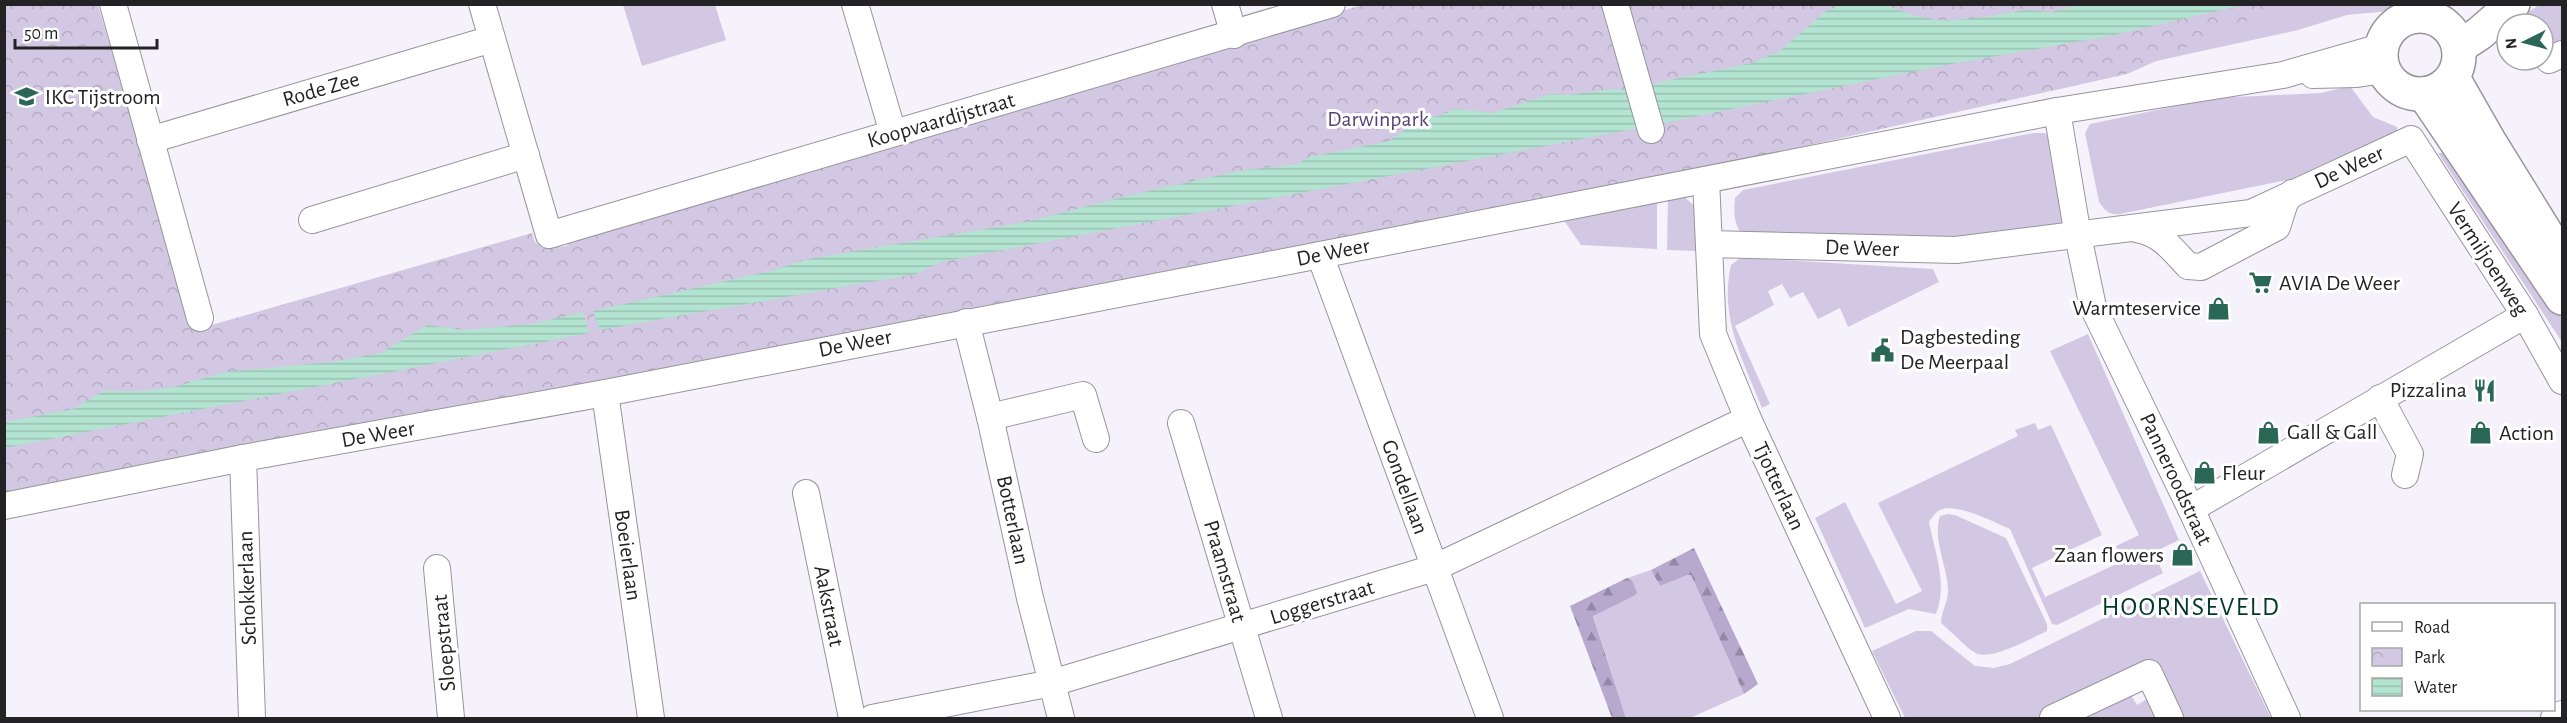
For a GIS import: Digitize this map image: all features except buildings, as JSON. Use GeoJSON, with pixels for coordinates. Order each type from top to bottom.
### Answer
{"type":"FeatureCollection","features":[{"type":"Feature","properties":{"kind":"main road"},"geometry":{"type":"LineString","coordinates":[[2506,4],[2453,50],[2440,89],[2424,94],[2408,92],[2394,84],[2383,58],[2388,32],[2400,20],[2416,15],[2432,17],[2453,50],[2489,141],[2562,259]]}},
{"type":"Feature","properties":{"kind":"main road"},"geometry":{"type":"LineString","coordinates":[[2453,50],[2480,33],[2513,4]]}},
{"type":"Feature","properties":{"kind":"main road","name":"Vermiljoenweg"},"geometry":{"type":"LineString","coordinates":[[2424,94],[2562,298]]}},
{"type":"Feature","properties":{"kind":"street"},"geometry":{"type":"LineString","coordinates":[[112,4],[200,318]]}},
{"type":"Feature","properties":{"kind":"street"},"geometry":{"type":"LineString","coordinates":[[312,220],[526,155],[482,4]]}},
{"type":"Feature","properties":{"kind":"street"},"geometry":{"type":"LineString","coordinates":[[855,4],[893,133]]}},
{"type":"Feature","properties":{"kind":"street"},"geometry":{"type":"LineString","coordinates":[[1225,4],[1234,34]]}},
{"type":"Feature","properties":{"kind":"street","name":"Koopvaardijstraat"},"geometry":{"type":"LineString","coordinates":[[526,155],[549,235],[1332,4]]}},
{"type":"Feature","properties":{"kind":"street"},"geometry":{"type":"LineString","coordinates":[[1615,4],[1651,130]]}},
{"type":"Feature","properties":{"kind":"street","name":"Rode Zee"},"geometry":{"type":"LineString","coordinates":[[150,140],[492,39]]}},
{"type":"Feature","properties":{"kind":"street","name":"De Weer"},"geometry":{"type":"LineString","coordinates":[[4,506],[243,458],[605,393],[2057,111],[2383,58]]}},
{"type":"Feature","properties":{"kind":"street"},"geometry":{"type":"LineString","coordinates":[[2057,111],[2078,236]]}},
{"type":"Feature","properties":{"kind":"street","name":"De Weer"},"geometry":{"type":"LineString","coordinates":[[1709,244],[1956,250],[2251,213],[2411,139]]}},
{"type":"Feature","properties":{"kind":"street","name":"Vermiljoenweg"},"geometry":{"type":"LineString","coordinates":[[2411,139],[2525,315],[2562,381]]}},
{"type":"Feature","properties":{"kind":"street"},"geometry":{"type":"LineString","coordinates":[[1706,180],[1709,244]]}},
{"type":"Feature","properties":{"kind":"street"},"geometry":{"type":"LineString","coordinates":[[2133,229],[2145,230],[2157,236],[2172,247],[2188,266],[2201,267],[2277,227],[2285,202],[2292,193]]}},
{"type":"Feature","properties":{"kind":"street","name":"Panneroodstraat"},"geometry":{"type":"LineString","coordinates":[[2078,236],[2093,307],[2191,509],[2288,718]]}},
{"type":"Feature","properties":{"kind":"street","name":"Tjotterlaan"},"geometry":{"type":"LineString","coordinates":[[1709,244],[1713,334],[1748,419],[1887,718]]}},
{"type":"Feature","properties":{"kind":"street","name":"Gondellaan"},"geometry":{"type":"LineString","coordinates":[[1320,255],[1490,718]]}},
{"type":"Feature","properties":{"kind":"street"},"geometry":{"type":"LineString","coordinates":[[2191,509],[2271,474],[2380,398],[2525,315]]}},
{"type":"Feature","properties":{"kind":"street","name":"Botterlaan"},"geometry":{"type":"LineString","coordinates":[[966,322],[990,417],[1029,598],[1061,718]]}},
{"type":"Feature","properties":{"kind":"street","name":"Boeierlaan"},"geometry":{"type":"LineString","coordinates":[[605,393],[651,718]]}},
{"type":"Feature","properties":{"kind":"street"},"geometry":{"type":"LineString","coordinates":[[990,417],[1083,395],[1096,439]]}},
{"type":"Feature","properties":{"kind":"street"},"geometry":{"type":"LineString","coordinates":[[2380,398],[2410,454],[2405,475]]}},
{"type":"Feature","properties":{"kind":"street","name":"Loggerstraat"},"geometry":{"type":"LineString","coordinates":[[873,718],[1052,683],[1434,568],[1748,419]]}},
{"type":"Feature","properties":{"kind":"street","name":"Praamstraat"},"geometry":{"type":"LineString","coordinates":[[1181,423],[1269,718]]}},
{"type":"Feature","properties":{"kind":"street","name":"Schokkerlaan"},"geometry":{"type":"LineString","coordinates":[[243,458],[252,718]]}},
{"type":"Feature","properties":{"kind":"street","name":"Aakstraat"},"geometry":{"type":"LineString","coordinates":[[806,493],[852,718]]}},
{"type":"Feature","properties":{"kind":"street","name":"Sloepstraat"},"geometry":{"type":"LineString","coordinates":[[437,568],[451,718]]}},
{"type":"Feature","properties":{"kind":"street"},"geometry":{"type":"LineString","coordinates":[[2053,718],[2149,673],[2170,718]]}},
{"type":"Feature","properties":{"kind":"street"},"geometry":{"type":"LineString","coordinates":[[2554,718],[2562,714]]}},
{"type":"Feature","properties":{"kind":"green space","name":"Darwinpark"},"geometry":{"type":"Polygon","coordinates":[[[5,5],[98,5],[194,330],[532,233],[535,242],[543,248],[566,246],[573,239],[902,145],[914,139],[1362,5],[2283,5],[2127,74],[1654,180],[5,497],[5,5]]]}},
{"type":"Feature","properties":{"kind":"green space"},"geometry":{"type":"Polygon","coordinates":[[[623,5],[715,5],[726,40],[642,66],[623,5]]]}},
{"type":"Feature","properties":{"kind":"green space"},"geometry":{"type":"Polygon","coordinates":[[[2243,5],[2452,5],[2347,15],[2298,30],[2138,65],[2243,5]]]}},
{"type":"Feature","properties":{"kind":"green space"},"geometry":{"type":"Polygon","coordinates":[[[2539,5],[2562,5],[2562,40],[2555,44],[2555,12],[2528,12],[2539,5]]]}},
{"type":"Feature","properties":{"kind":"green space"},"geometry":{"type":"Polygon","coordinates":[[[2350,86],[2373,117],[2397,127],[2397,131],[2292,179],[2120,214],[2108,212],[2099,202],[2085,133],[2090,124],[2214,98],[2321,93],[2350,86]]]}},
{"type":"Feature","properties":{"kind":"green space"},"geometry":{"type":"Polygon","coordinates":[[[2033,133],[2045,133],[2054,139],[2064,225],[1983,236],[1902,238],[1741,233],[1735,220],[1735,198],[1743,190],[2033,133]]]}},
{"type":"Feature","properties":{"kind":"green space"},"geometry":{"type":"Polygon","coordinates":[[[2438,153],[2456,153],[2562,318],[2562,342],[2438,153]]]}},
{"type":"Feature","properties":{"kind":"green space"},"geometry":{"type":"Polygon","coordinates":[[[1682,195],[1699,210],[1696,251],[1667,250],[1668,198],[1682,195]]]}},
{"type":"Feature","properties":{"kind":"green space"},"geometry":{"type":"Polygon","coordinates":[[[1657,200],[1657,249],[1581,245],[1563,219],[1657,200]]]}},
{"type":"Feature","properties":{"kind":"green space"},"geometry":{"type":"Polygon","coordinates":[[[1739,259],[1933,269],[1939,282],[1848,327],[1840,308],[1818,319],[1803,292],[1790,298],[1782,284],[1768,291],[1774,305],[1735,326],[1770,404],[1762,408],[1735,338],[1728,303],[1731,265],[1739,259]]]}},
{"type":"Feature","properties":{"kind":"green space"},"geometry":{"type":"Polygon","coordinates":[[[2088,334],[2179,540],[2154,552],[2163,573],[2057,625],[2052,624],[2010,529],[1963,510],[1945,509],[1938,511],[1929,522],[1941,580],[1936,614],[1909,609],[1865,628],[1815,518],[1845,502],[1896,604],[1922,591],[1878,503],[2018,436],[2015,430],[2035,423],[2038,430],[2051,425],[2102,535],[2032,568],[2045,597],[2123,561],[2116,546],[2139,535],[2050,351],[2088,334]]]}},
{"type":"Feature","properties":{"kind":"green space"},"geometry":{"type":"Polygon","coordinates":[[[1948,514],[2006,538],[2047,624],[2047,631],[2003,651],[1985,655],[1970,649],[1941,623],[1948,591],[1939,544],[1938,525],[1940,516],[1948,514]]]}},
{"type":"Feature","properties":{"kind":"green space"},"geometry":{"type":"Polygon","coordinates":[[[1694,548],[1758,684],[1744,694],[1691,575],[1660,586],[1651,570],[1694,548]]]}},
{"type":"Feature","properties":{"kind":"green space"},"geometry":{"type":"Polygon","coordinates":[[[1651,570],[1660,586],[1687,574],[1691,575],[1744,694],[1690,718],[1626,718],[1593,615],[1634,596],[1632,580],[1627,578],[1651,570]]]}},
{"type":"Feature","properties":{"kind":"green space"},"geometry":{"type":"Polygon","coordinates":[[[2200,571],[2271,718],[2176,718],[2150,664],[2036,718],[1905,718],[1872,651],[1916,631],[1931,631],[1975,666],[1994,668],[2010,664],[2200,571]]]}},
{"type":"Feature","properties":{"kind":"green space"},"geometry":{"type":"Polygon","coordinates":[[[1627,578],[1632,580],[1637,593],[1593,616],[1626,718],[1612,718],[1570,606],[1627,578]]]}},
{"type":"Feature","properties":{"kind":"green space"},"geometry":{"type":"Polygon","coordinates":[[[2128,690],[2137,705],[2150,697],[2160,718],[2070,718],[2128,690]]]}},
{"type":"Feature","properties":{"kind":"water"},"geometry":{"type":"Polygon","coordinates":[[[1842,5],[1885,5],[1912,15],[1943,21],[2026,10],[2052,12],[2076,5],[2243,5],[2114,35],[1946,65],[1654,125],[941,262],[916,274],[600,330],[593,311],[771,271],[808,259],[1027,222],[1126,196],[1239,171],[1297,164],[1310,157],[1389,141],[1423,118],[1438,116],[1456,109],[1493,113],[1551,94],[1568,95],[1622,90],[1752,63],[1780,51],[1826,11],[1842,5]]]}},
{"type":"Feature","properties":{"kind":"water"},"geometry":{"type":"Polygon","coordinates":[[[583,312],[589,333],[5,448],[5,422],[73,409],[104,391],[141,391],[174,387],[225,372],[332,362],[380,353],[428,325],[464,330],[532,324],[583,312]]]}},
{"type":"Feature","properties":{"kind":"place","name":"IKC Tijstroom"},"geometry":{"type":"Point","coordinates":[27,97]}},
{"type":"Feature","properties":{"kind":"place","name":"AVIA De Weer"},"geometry":{"type":"Point","coordinates":[2261,283]}},
{"type":"Feature","properties":{"kind":"place","name":"Warmteservice"},"geometry":{"type":"Point","coordinates":[2219,308]}},
{"type":"Feature","properties":{"kind":"place","name":"Dagbesteding De Meerpaal"},"geometry":{"type":"Point","coordinates":[1882,350]}},
{"type":"Feature","properties":{"kind":"place","name":"Pizzalina"},"geometry":{"type":"Point","coordinates":[2485,390]}},
{"type":"Feature","properties":{"kind":"place","name":"Gall & Gall"},"geometry":{"type":"Point","coordinates":[2269,432]}},
{"type":"Feature","properties":{"kind":"place","name":"Action"},"geometry":{"type":"Point","coordinates":[2481,433]}},
{"type":"Feature","properties":{"kind":"place","name":"Fleur"},"geometry":{"type":"Point","coordinates":[2204,473]}},
{"type":"Feature","properties":{"kind":"place","name":"Zaan flowers"},"geometry":{"type":"Point","coordinates":[2182,555]}},
{"type":"Feature","properties":{"kind":"district","name":"HOORNSEVELD"},"geometry":{"type":"Point","coordinates":[2191,607]}}]}
